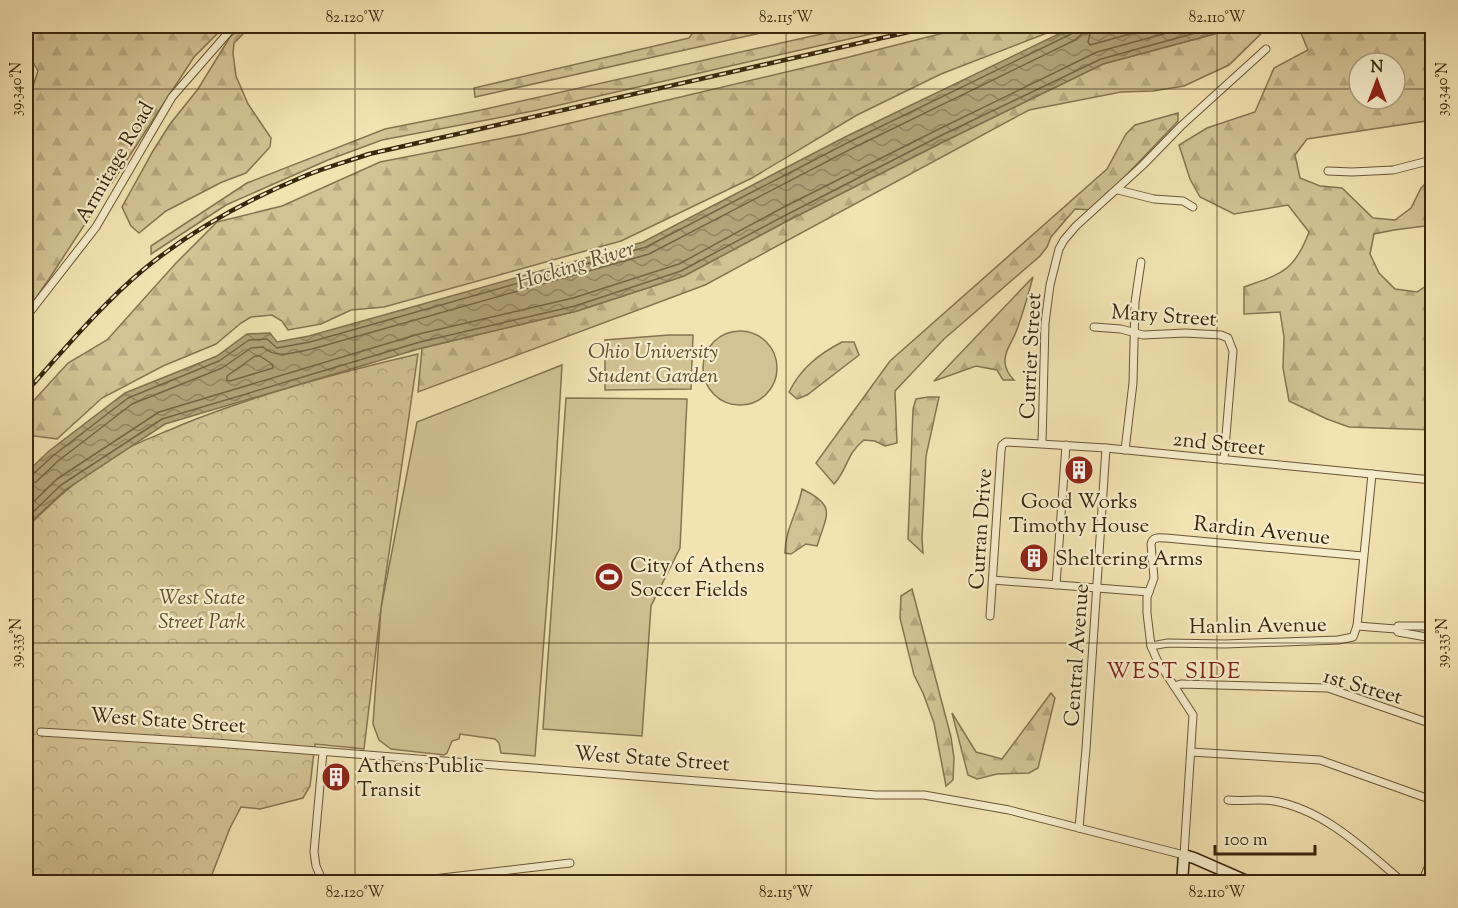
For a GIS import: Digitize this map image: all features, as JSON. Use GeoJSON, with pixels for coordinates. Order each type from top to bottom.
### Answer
{"type":"FeatureCollection","features":[{"type":"Feature","properties":{"kind":"street","name":"Armitage Road"},"geometry":{"type":"LineString","coordinates":[[26,318],[96,227],[172,97],[234,26]]}},
{"type":"Feature","properties":{"kind":"street","name":"Currier Street"},"geometry":{"type":"LineString","coordinates":[[1042,443],[1045,323],[1050,285],[1059,249],[1064,240],[1076,226],[1118,190],[1181,126],[1266,49]]}},
{"type":"Feature","properties":{"kind":"street"},"geometry":{"type":"LineString","coordinates":[[1328,171],[1393,170],[1432,159]]}},
{"type":"Feature","properties":{"kind":"street"},"geometry":{"type":"LineString","coordinates":[[1118,190],[1154,199],[1176,199],[1193,207]]}},
{"type":"Feature","properties":{"kind":"street"},"geometry":{"type":"LineString","coordinates":[[1125,450],[1133,383],[1136,295],[1141,262]]}},
{"type":"Feature","properties":{"kind":"street","name":"Mary Street"},"geometry":{"type":"LineString","coordinates":[[1094,327],[1152,335],[1185,333],[1221,335],[1230,341],[1233,351],[1224,460]]}},
{"type":"Feature","properties":{"kind":"street","name":"2nd Street"},"geometry":{"type":"LineString","coordinates":[[1003,443],[1015,441],[1106,448],[1432,480]]}},
{"type":"Feature","properties":{"kind":"street","name":"Curran Drive"},"geometry":{"type":"LineString","coordinates":[[990,616],[1003,443]]}},
{"type":"Feature","properties":{"kind":"street"},"geometry":{"type":"LineString","coordinates":[[1056,585],[1066,445]]}},
{"type":"Feature","properties":{"kind":"street","name":"Central Avenue"},"geometry":{"type":"LineString","coordinates":[[1079,828],[1087,743],[1106,448]]}},
{"type":"Feature","properties":{"kind":"street"},"geometry":{"type":"LineString","coordinates":[[1372,474],[1357,626],[1396,629],[1398,632],[1413,636],[1432,638]]}},
{"type":"Feature","properties":{"kind":"street","name":"Rardin Avenue"},"geometry":{"type":"LineString","coordinates":[[1149,592],[1154,578],[1151,543],[1158,537],[1364,556]]}},
{"type":"Feature","properties":{"kind":"street"},"geometry":{"type":"LineString","coordinates":[[993,580],[1149,592],[1148,624],[1151,646],[1157,660],[1193,715],[1182,882]]}},
{"type":"Feature","properties":{"kind":"street"},"geometry":{"type":"LineString","coordinates":[[1396,629],[1398,626],[1432,626],[1432,611]]}},
{"type":"Feature","properties":{"kind":"street","name":"Hanlin Avenue"},"geometry":{"type":"LineString","coordinates":[[1151,646],[1167,643],[1275,643],[1346,639],[1353,637],[1357,626]]}},
{"type":"Feature","properties":{"kind":"street","name":"1st Street"},"geometry":{"type":"LineString","coordinates":[[1174,686],[1192,684],[1328,688],[1432,724]]}},
{"type":"Feature","properties":{"kind":"street","name":"West State Street"},"geometry":{"type":"LineString","coordinates":[[41,732],[84,733],[876,795],[924,795],[1009,810],[1184,855],[1249,882]]}},
{"type":"Feature","properties":{"kind":"street"},"geometry":{"type":"LineString","coordinates":[[323,752],[314,852],[316,866],[323,882]]}},
{"type":"Feature","properties":{"kind":"street"},"geometry":{"type":"LineString","coordinates":[[1191,752],[1320,760],[1432,800]]}},
{"type":"Feature","properties":{"kind":"street"},"geometry":{"type":"LineString","coordinates":[[1228,800],[1274,801],[1309,813],[1347,837],[1402,882]]}},
{"type":"Feature","properties":{"kind":"street"},"geometry":{"type":"LineString","coordinates":[[1422,882],[1432,858]]}},
{"type":"Feature","properties":{"kind":"street"},"geometry":{"type":"LineString","coordinates":[[408,882],[570,863]]}},
{"type":"Feature","properties":{"kind":"green space"},"geometry":{"type":"Polygon","coordinates":[[[26,26],[225,26],[194,57],[26,312],[26,95],[31,92],[38,71],[26,50],[26,26]]]}},
{"type":"Feature","properties":{"kind":"green space"},"geometry":{"type":"Polygon","coordinates":[[[243,26],[251,26],[234,43],[236,76],[248,104],[271,138],[270,147],[246,173],[222,182],[166,211],[139,233],[131,226],[122,207],[170,124],[198,89],[230,37],[243,26]]]}},
{"type":"Feature","properties":{"kind":"green space"},"geometry":{"type":"Polygon","coordinates":[[[698,26],[792,26],[475,97],[474,88],[689,38],[698,26]]]}},
{"type":"Feature","properties":{"kind":"green space"},"geometry":{"type":"Polygon","coordinates":[[[857,26],[869,26],[875,33],[533,111],[382,140],[328,160],[226,205],[151,254],[151,246],[247,183],[385,129],[481,110],[857,26]]]}},
{"type":"Feature","properties":{"kind":"green space"},"geometry":{"type":"Polygon","coordinates":[[[971,26],[1065,26],[941,74],[857,115],[752,178],[621,241],[384,307],[351,310],[321,324],[288,330],[282,321],[272,315],[251,317],[216,344],[163,366],[102,398],[57,439],[26,433],[26,409],[68,363],[107,340],[176,263],[217,222],[282,206],[380,162],[524,134],[971,26]]]}},
{"type":"Feature","properties":{"kind":"green space"},"geometry":{"type":"Polygon","coordinates":[[[1244,26],[1269,26],[1229,65],[1184,86],[1153,91],[1121,92],[1029,110],[705,285],[418,392],[422,348],[577,311],[684,276],[945,141],[1103,64],[1244,26]]]}},
{"type":"Feature","properties":{"kind":"green space"},"geometry":{"type":"Polygon","coordinates":[[[1298,26],[1432,26],[1432,120],[1307,139],[1295,155],[1300,178],[1320,186],[1342,188],[1373,218],[1395,220],[1411,208],[1421,188],[1432,177],[1432,225],[1374,234],[1370,254],[1379,273],[1395,289],[1417,292],[1432,282],[1432,430],[1349,427],[1289,401],[1283,368],[1284,337],[1280,312],[1244,314],[1244,287],[1268,279],[1285,270],[1298,256],[1309,232],[1288,205],[1234,214],[1200,197],[1190,179],[1179,145],[1207,128],[1255,112],[1274,68],[1308,50],[1298,26]]]}},
{"type":"Feature","properties":{"kind":"green space"},"geometry":{"type":"Polygon","coordinates":[[[1178,113],[1178,121],[1093,210],[1075,209],[1051,237],[1040,256],[944,339],[895,391],[897,443],[885,446],[875,441],[864,440],[850,456],[834,484],[816,463],[890,361],[1107,169],[1126,134],[1135,125],[1178,113]]]}},
{"type":"Feature","properties":{"kind":"green space"},"geometry":{"type":"Polygon","coordinates":[[[1033,277],[1019,325],[1006,355],[1006,368],[1014,380],[1003,380],[997,370],[976,366],[934,381],[1033,277]]]}},
{"type":"Feature","properties":{"kind":"green space","name":"Ohio University Student Garden"},"geometry":{"type":"Polygon","coordinates":[[[733,331],[747,331],[761,337],[771,347],[777,361],[775,382],[761,399],[747,405],[733,405],[719,399],[709,389],[703,375],[703,361],[709,347],[719,337],[733,331]]]}},
{"type":"Feature","properties":{"kind":"green space","name":"Ohio University Student Garden"},"geometry":{"type":"Polygon","coordinates":[[[693,335],[691,389],[605,390],[605,340],[693,335]]]}},
{"type":"Feature","properties":{"kind":"green space"},"geometry":{"type":"Polygon","coordinates":[[[842,342],[854,342],[859,355],[807,395],[797,399],[789,392],[811,362],[842,342]]]}},
{"type":"Feature","properties":{"kind":"green space","name":"West State Street Park"},"geometry":{"type":"Polygon","coordinates":[[[418,354],[381,608],[364,749],[315,744],[310,786],[303,798],[260,809],[241,807],[230,828],[209,882],[26,882],[26,528],[64,492],[95,467],[143,441],[268,394],[418,354]]]}},
{"type":"Feature","properties":{"kind":"green space"},"geometry":{"type":"Polygon","coordinates":[[[562,365],[535,756],[501,753],[499,743],[495,739],[460,734],[459,739],[452,741],[444,755],[391,749],[379,740],[373,724],[381,608],[417,422],[562,365]]]}},
{"type":"Feature","properties":{"kind":"green space"},"geometry":{"type":"Polygon","coordinates":[[[939,397],[926,456],[923,553],[908,539],[913,409],[916,399],[939,397]]]}},
{"type":"Feature","properties":{"kind":"green space","name":"City of Athens Soccer Fields"},"geometry":{"type":"Polygon","coordinates":[[[566,398],[687,399],[680,548],[651,606],[642,736],[543,729],[566,398]]]}},
{"type":"Feature","properties":{"kind":"green space"},"geometry":{"type":"Polygon","coordinates":[[[802,489],[821,501],[825,506],[826,518],[817,546],[806,544],[791,554],[785,553],[787,536],[802,489]]]}},
{"type":"Feature","properties":{"kind":"green space"},"geometry":{"type":"Polygon","coordinates":[[[912,589],[951,737],[954,758],[953,780],[946,786],[934,723],[914,675],[900,618],[901,596],[912,589]]]}},
{"type":"Feature","properties":{"kind":"green space"},"geometry":{"type":"Polygon","coordinates":[[[1051,693],[1055,698],[1038,768],[1029,773],[997,774],[977,779],[968,775],[952,713],[976,752],[1002,759],[1051,693]]]}},
{"type":"Feature","properties":{"kind":"water","name":"Hocking River"},"geometry":{"type":"Polygon","coordinates":[[[1075,26],[1244,26],[1103,64],[945,141],[684,276],[577,311],[422,348],[165,424],[65,490],[26,527],[26,473],[49,451],[125,393],[217,356],[247,334],[270,333],[277,342],[309,336],[643,242],[845,137],[1075,26]]]}},
{"type":"Feature","properties":{"kind":"railway"},"geometry":{"type":"LineString","coordinates":[[26,392],[112,298],[161,256],[198,230],[238,207],[308,174],[369,154],[935,26]]}},
{"type":"Feature","properties":{"kind":"place","name":"Good Works Timothy House"},"geometry":{"type":"Point","coordinates":[1079,470]}},
{"type":"Feature","properties":{"kind":"place","name":"Sheltering Arms"},"geometry":{"type":"Point","coordinates":[1034,558]}},
{"type":"Feature","properties":{"kind":"place","name":"City of Athens Soccer Fields"},"geometry":{"type":"Point","coordinates":[609,577]}},
{"type":"Feature","properties":{"kind":"place","name":"Athens Public Transit"},"geometry":{"type":"Point","coordinates":[336,777]}},
{"type":"Feature","properties":{"kind":"district","name":"WEST SIDE"},"geometry":{"type":"Point","coordinates":[1174,670]}}]}
